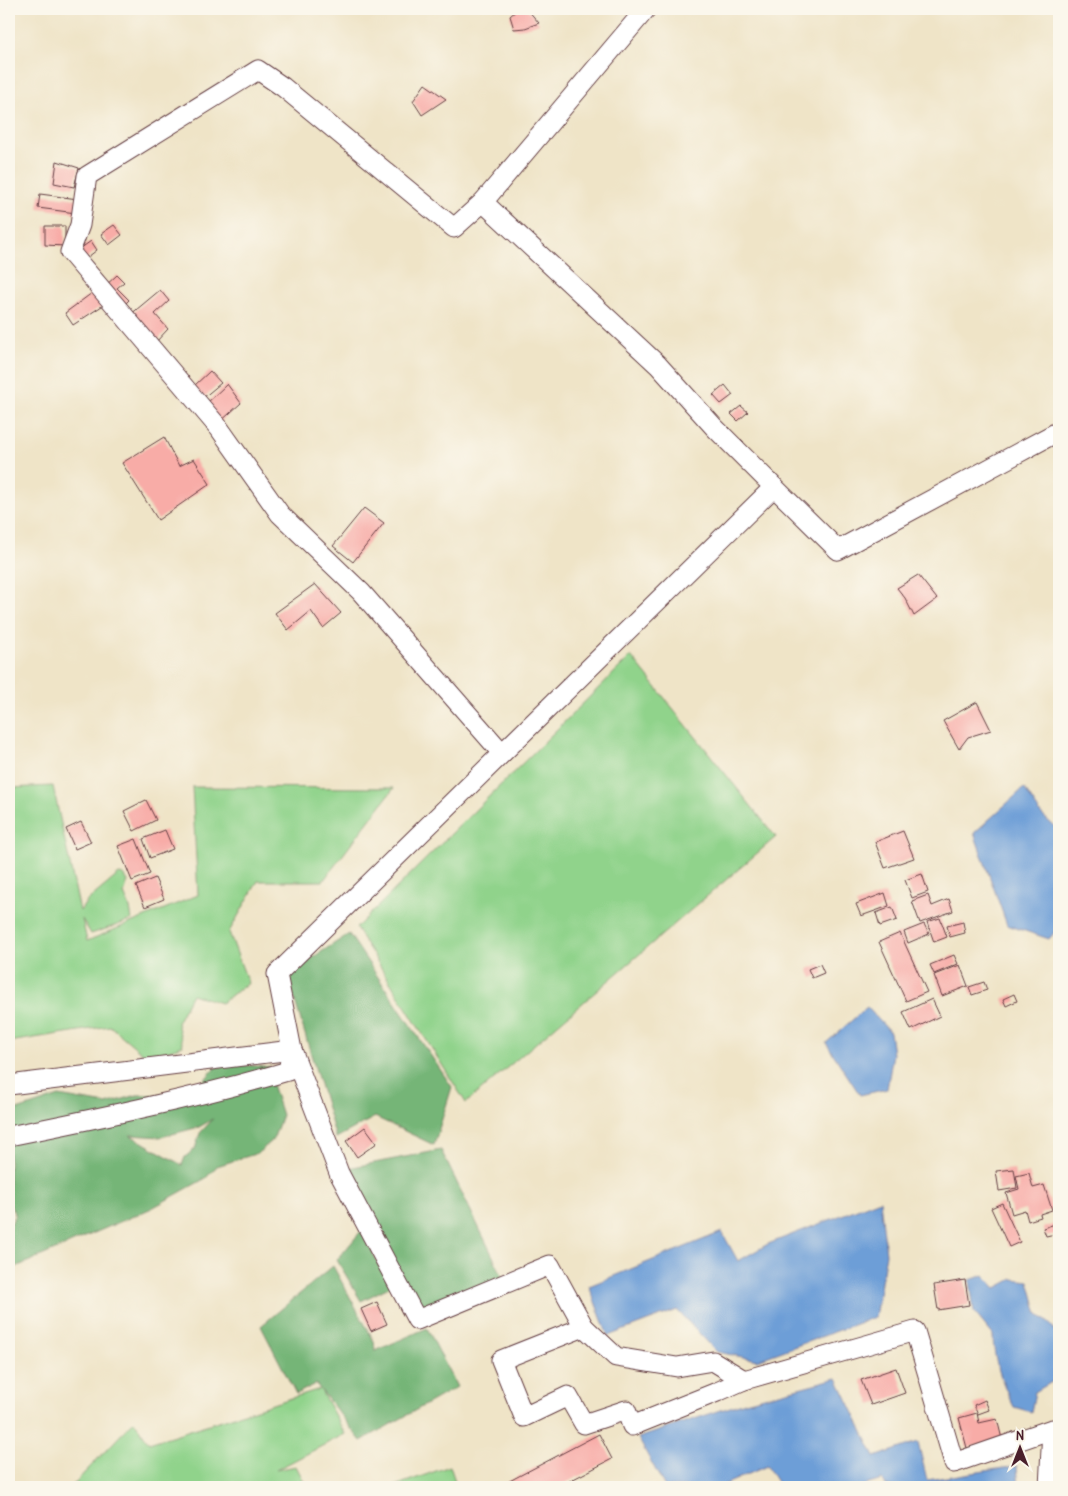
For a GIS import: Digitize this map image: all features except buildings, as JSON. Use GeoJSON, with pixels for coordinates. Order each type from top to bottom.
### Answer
{"type":"FeatureCollection","features":[{"type":"Feature","properties":{"kind":"street"},"geometry":{"type":"LineString","coordinates":[[502,753],[361,592],[280,514],[219,428],[70,252],[80,225],[87,176],[258,70],[283,87],[454,228],[483,202],[646,9]]}},
{"type":"Feature","properties":{"kind":"street"},"geometry":{"type":"LineString","coordinates":[[483,202],[658,364],[714,427],[838,550],[1059,431]]}},
{"type":"Feature","properties":{"kind":"street"},"geometry":{"type":"LineString","coordinates":[[744,1380],[712,1361],[677,1367],[616,1357],[584,1327],[550,1264],[418,1320],[338,1173],[292,1050],[277,974],[774,486]]}},
{"type":"Feature","properties":{"kind":"street"},"geometry":{"type":"LineString","coordinates":[[9,1085],[292,1050]]}},
{"type":"Feature","properties":{"kind":"street"},"geometry":{"type":"LineString","coordinates":[[9,1136],[176,1101],[223,1090],[288,1071],[292,1050]]}},
{"type":"Feature","properties":{"kind":"street"},"geometry":{"type":"LineString","coordinates":[[584,1327],[501,1360],[524,1417],[568,1396],[584,1424],[626,1410],[632,1426],[744,1380],[915,1331],[954,1463],[1056,1429],[1049,1487]]}},
{"type":"Feature","properties":{"kind":"green space"},"geometry":{"type":"Polygon","coordinates":[[[631,656],[776,837],[466,1103],[356,928],[631,656]]]}},
{"type":"Feature","properties":{"kind":"green space"},"geometry":{"type":"Polygon","coordinates":[[[53,786],[80,911],[87,901],[119,874],[124,875],[128,881],[124,894],[130,908],[132,920],[91,934],[82,919],[87,941],[198,895],[192,787],[394,788],[323,881],[258,881],[229,932],[248,983],[221,1003],[192,994],[177,1023],[183,1046],[147,1057],[110,1026],[9,1042],[9,788],[53,786]]]}},
{"type":"Feature","properties":{"kind":"green space"},"geometry":{"type":"Polygon","coordinates":[[[349,934],[452,1087],[434,1145],[375,1117],[336,1138],[287,974],[349,934]]]}},
{"type":"Feature","properties":{"kind":"green space"},"geometry":{"type":"Polygon","coordinates":[[[241,1065],[270,1067],[270,1078],[282,1115],[273,1140],[258,1153],[217,1166],[206,1178],[152,1208],[9,1270],[9,1228],[15,1215],[9,1202],[9,1108],[20,1109],[59,1096],[106,1104],[137,1095],[176,1095],[195,1090],[216,1067],[241,1065]],[[213,1119],[199,1127],[161,1137],[130,1135],[182,1165],[185,1157],[195,1149],[200,1133],[213,1119]]]}},
{"type":"Feature","properties":{"kind":"green space"},"geometry":{"type":"Polygon","coordinates":[[[441,1150],[504,1279],[422,1316],[343,1169],[441,1150]]]}},
{"type":"Feature","properties":{"kind":"green space"},"geometry":{"type":"Polygon","coordinates":[[[361,1231],[391,1286],[361,1301],[337,1260],[361,1231]]]}},
{"type":"Feature","properties":{"kind":"green space"},"geometry":{"type":"Polygon","coordinates":[[[333,1266],[374,1341],[375,1351],[427,1328],[457,1387],[361,1441],[316,1384],[296,1394],[261,1326],[333,1266]]]}},
{"type":"Feature","properties":{"kind":"green space"},"geometry":{"type":"Polygon","coordinates":[[[320,1389],[345,1434],[276,1470],[296,1466],[307,1487],[71,1487],[134,1421],[149,1443],[320,1389]]]}},
{"type":"Feature","properties":{"kind":"green space"},"geometry":{"type":"Polygon","coordinates":[[[450,1466],[457,1487],[392,1487],[450,1466]]]}},
{"type":"Feature","properties":{"kind":"water"},"geometry":{"type":"Polygon","coordinates":[[[1024,788],[1041,814],[1057,829],[1059,837],[1059,887],[1053,899],[1059,911],[1059,927],[1049,939],[1007,925],[974,833],[1024,788]]]}},
{"type":"Feature","properties":{"kind":"water"},"geometry":{"type":"Polygon","coordinates":[[[867,1007],[890,1032],[893,1054],[887,1089],[860,1095],[826,1043],[867,1007]]]}},
{"type":"Feature","properties":{"kind":"water"},"geometry":{"type":"Polygon","coordinates":[[[880,1200],[886,1254],[875,1317],[758,1360],[717,1352],[677,1310],[608,1336],[589,1286],[722,1232],[738,1261],[768,1244],[880,1200]]]}},
{"type":"Feature","properties":{"kind":"water"},"geometry":{"type":"Polygon","coordinates":[[[984,1275],[996,1288],[1013,1279],[1029,1281],[1038,1314],[1052,1326],[1059,1339],[1059,1371],[1055,1380],[1035,1392],[1031,1412],[1014,1407],[999,1372],[993,1335],[974,1312],[970,1280],[984,1275]]]}},
{"type":"Feature","properties":{"kind":"water"},"geometry":{"type":"Polygon","coordinates":[[[837,1378],[875,1457],[918,1442],[927,1480],[1017,1466],[1019,1487],[887,1487],[882,1480],[859,1487],[780,1487],[767,1466],[719,1487],[665,1487],[638,1438],[745,1402],[837,1378]]]}}]}
